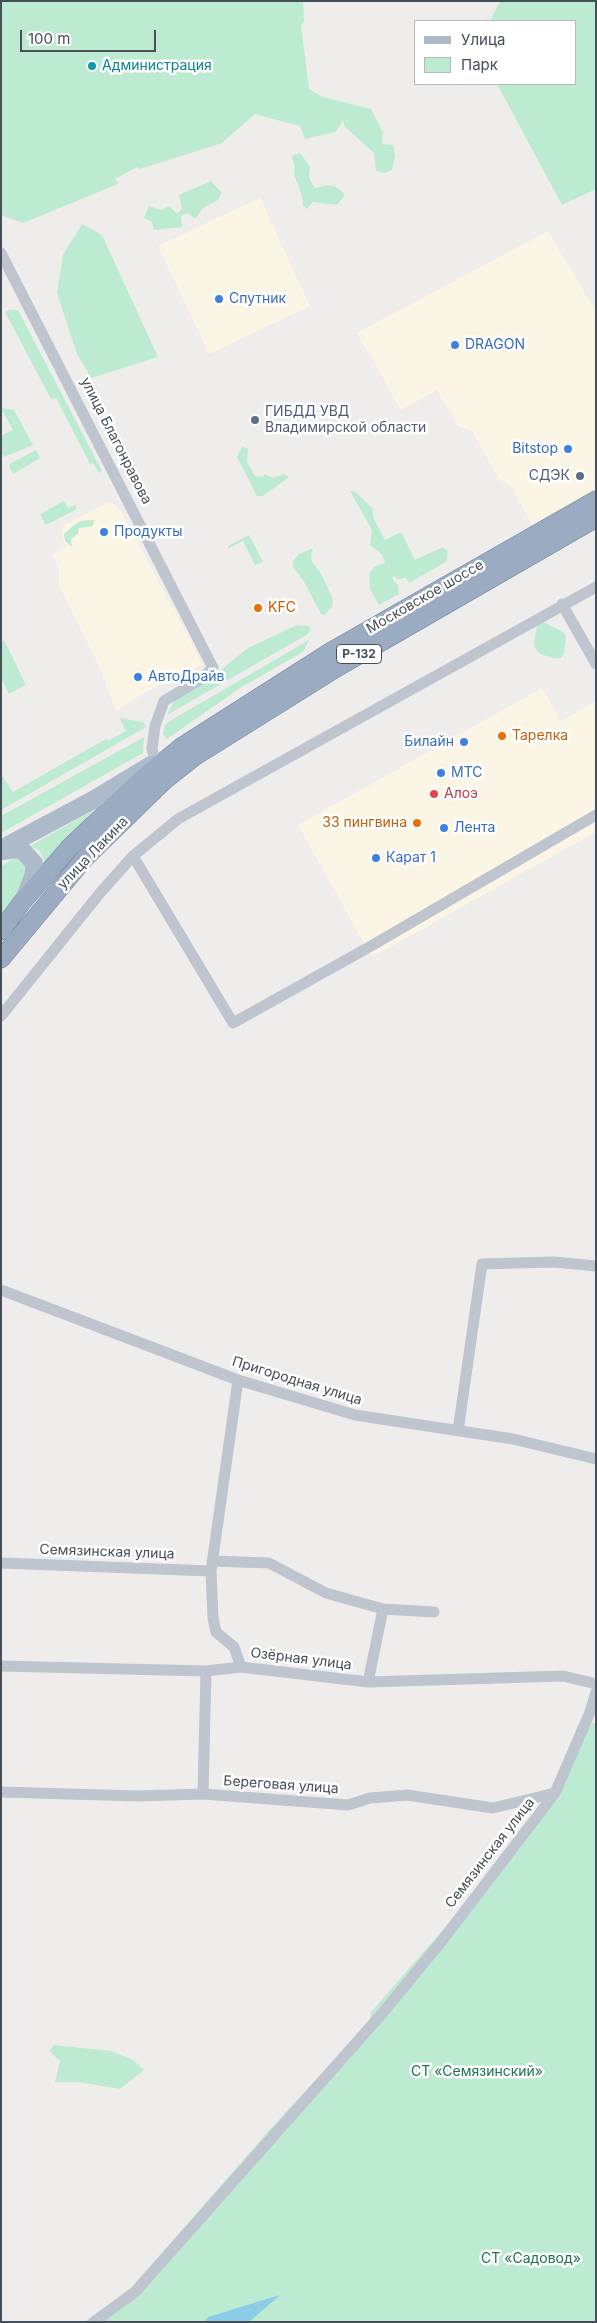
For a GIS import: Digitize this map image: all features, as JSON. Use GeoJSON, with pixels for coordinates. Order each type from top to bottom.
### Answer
{"type":"FeatureCollection","features":[{"type":"Feature","properties":{"kind":"highway","name":"Московское шоссе"},"geometry":{"type":"LineString","coordinates":[[188,752],[330,652],[596,500]]}},
{"type":"Feature","properties":{"kind":"highway","name":"Московское шоссе"},"geometry":{"type":"LineString","coordinates":[[188,752],[596,518]]}},
{"type":"Feature","properties":{"kind":"highway","name":"улица Лакина"},"geometry":{"type":"LineString","coordinates":[[1,959],[60,886],[112,831],[165,780],[188,752]]}},
{"type":"Feature","properties":{"kind":"highway","name":"улица Лакина"},"geometry":{"type":"LineString","coordinates":[[1,931],[23,901],[70,847],[104,799],[142,779],[157,767]]}},
{"type":"Feature","properties":{"kind":"main road"},"geometry":{"type":"LineString","coordinates":[[1,851],[104,799],[157,767],[188,752]]}},
{"type":"Feature","properties":{"kind":"main road"},"geometry":{"type":"LineString","coordinates":[[112,831],[157,767]]}},
{"type":"Feature","properties":{"kind":"main road"},"geometry":{"type":"LineString","coordinates":[[104,799],[118,814],[112,831]]}},
{"type":"Feature","properties":{"kind":"main road"},"geometry":{"type":"LineString","coordinates":[[1,851],[9,849],[23,851],[34,863],[34,874],[23,901]]}},
{"type":"Feature","properties":{"kind":"street","name":"улица Благонравова"},"geometry":{"type":"LineString","coordinates":[[1,253],[214,668],[164,701],[154,726],[152,750],[157,767]]}},
{"type":"Feature","properties":{"kind":"street"},"geometry":{"type":"LineString","coordinates":[[1,1016],[82,914],[133,856],[166,828],[199,806],[562,604],[596,587]]}},
{"type":"Feature","properties":{"kind":"street"},"geometry":{"type":"LineString","coordinates":[[562,604],[596,664]]}},
{"type":"Feature","properties":{"kind":"street"},"geometry":{"type":"LineString","coordinates":[[133,856],[233,1023],[372,946],[596,815]]}},
{"type":"Feature","properties":{"kind":"street"},"geometry":{"type":"LineString","coordinates":[[458,1431],[482,1264],[554,1262],[596,1266]]}},
{"type":"Feature","properties":{"kind":"street","name":"Пригородная улица"},"geometry":{"type":"LineString","coordinates":[[1,1290],[238,1380],[355,1415],[513,1439],[596,1459]]}},
{"type":"Feature","properties":{"kind":"street"},"geometry":{"type":"LineString","coordinates":[[238,1380],[212,1566],[213,1618],[216,1632],[234,1647],[241,1667]]}},
{"type":"Feature","properties":{"kind":"street","name":"Семязинская улица"},"geometry":{"type":"LineString","coordinates":[[1,1563],[212,1566],[269,1564],[326,1593],[383,1609],[434,1612]]}},
{"type":"Feature","properties":{"kind":"street"},"geometry":{"type":"LineString","coordinates":[[368,1682],[383,1609]]}},
{"type":"Feature","properties":{"kind":"street","name":"Озёрная улица"},"geometry":{"type":"LineString","coordinates":[[1,1666],[206,1671],[241,1667],[368,1682],[563,1676],[596,1684]]}},
{"type":"Feature","properties":{"kind":"street"},"geometry":{"type":"LineString","coordinates":[[203,1794],[206,1671]]}},
{"type":"Feature","properties":{"kind":"street","name":"Семязинская улица"},"geometry":{"type":"LineString","coordinates":[[94,2322],[135,2292],[380,2016],[555,1793],[590,1712],[596,1692]]}},
{"type":"Feature","properties":{"kind":"street","name":"Береговая улица"},"geometry":{"type":"LineString","coordinates":[[1,1792],[138,1796],[203,1794],[348,1805],[370,1798],[407,1795],[493,1808],[555,1793]]}},
{"type":"Feature","properties":{"kind":"shaded area"},"geometry":{"type":"Polygon","coordinates":[[[260,198],[310,306],[209,354],[158,246],[260,198]]]}},
{"type":"Feature","properties":{"kind":"shaded area"},"geometry":{"type":"Polygon","coordinates":[[[548,231],[596,312],[596,492],[533,527],[510,485],[499,479],[472,431],[458,426],[437,390],[401,410],[357,333],[548,231]]]}},
{"type":"Feature","properties":{"kind":"shaded area"},"geometry":{"type":"Polygon","coordinates":[[[106,503],[115,504],[121,511],[203,665],[142,694],[116,711],[96,659],[59,586],[59,567],[52,554],[66,547],[62,537],[63,526],[106,503]]]}},
{"type":"Feature","properties":{"kind":"shaded area","name":"Лента"},"geometry":{"type":"Polygon","coordinates":[[[542,688],[561,721],[596,701],[596,832],[372,957],[298,825],[542,688]]]}},
{"type":"Feature","properties":{"kind":"green space"},"geometry":{"type":"Polygon","coordinates":[[[1,1],[303,1],[304,22],[301,25],[309,89],[323,97],[371,109],[383,133],[382,144],[393,145],[395,156],[392,170],[385,173],[376,171],[374,153],[345,127],[343,120],[336,132],[305,139],[300,126],[255,114],[222,143],[140,169],[137,167],[115,179],[118,184],[23,223],[1,215],[1,1]]]}},
{"type":"Feature","properties":{"kind":"green space"},"geometry":{"type":"Polygon","coordinates":[[[500,1],[596,1],[596,189],[562,205],[498,85],[577,85],[577,20],[490,20],[500,1]]]}},
{"type":"Feature","properties":{"kind":"green space"},"geometry":{"type":"Polygon","coordinates":[[[300,153],[310,167],[309,178],[315,188],[326,185],[334,186],[343,192],[344,196],[337,205],[313,202],[307,209],[303,206],[302,195],[294,175],[295,167],[292,158],[293,155],[300,153]]]}},
{"type":"Feature","properties":{"kind":"green space"},"geometry":{"type":"Polygon","coordinates":[[[211,181],[222,193],[218,200],[203,208],[195,219],[188,213],[181,216],[182,227],[154,230],[152,222],[144,218],[149,206],[161,210],[170,206],[177,214],[182,208],[179,195],[211,181]]]}},
{"type":"Feature","properties":{"kind":"green space"},"geometry":{"type":"Polygon","coordinates":[[[82,224],[102,235],[158,357],[91,378],[77,354],[57,293],[63,255],[82,224]]]}},
{"type":"Feature","properties":{"kind":"green space"},"geometry":{"type":"Polygon","coordinates":[[[18,310],[102,471],[99,473],[93,463],[90,464],[56,398],[51,399],[5,312],[18,310]]]}},
{"type":"Feature","properties":{"kind":"green space"},"geometry":{"type":"Polygon","coordinates":[[[1,408],[14,410],[33,445],[4,457],[1,452],[1,436],[13,430],[3,412],[1,413],[1,408]]]}},
{"type":"Feature","properties":{"kind":"green space"},"geometry":{"type":"Polygon","coordinates":[[[242,446],[248,449],[247,462],[255,476],[262,477],[265,474],[273,478],[284,474],[289,477],[263,496],[257,496],[237,457],[242,446]]]}},
{"type":"Feature","properties":{"kind":"green space"},"geometry":{"type":"Polygon","coordinates":[[[36,450],[40,458],[13,474],[9,466],[11,463],[36,450]]]}},
{"type":"Feature","properties":{"kind":"green space"},"geometry":{"type":"Polygon","coordinates":[[[350,491],[354,491],[372,508],[374,519],[385,540],[401,532],[415,560],[443,547],[448,551],[446,562],[409,583],[406,578],[398,579],[393,576],[393,580],[398,585],[399,594],[379,605],[370,589],[369,574],[374,567],[385,563],[382,554],[370,545],[372,530],[350,491]]]}},
{"type":"Feature","properties":{"kind":"green space"},"geometry":{"type":"Polygon","coordinates":[[[64,501],[68,508],[75,505],[77,509],[46,525],[40,514],[64,501]]]}},
{"type":"Feature","properties":{"kind":"green space"},"geometry":{"type":"Polygon","coordinates":[[[94,520],[93,526],[79,528],[78,534],[71,539],[72,547],[65,541],[64,534],[73,526],[81,521],[94,520]]]}},
{"type":"Feature","properties":{"kind":"green space"},"geometry":{"type":"Polygon","coordinates":[[[249,535],[263,562],[255,565],[243,541],[229,548],[228,546],[249,535]]]}},
{"type":"Feature","properties":{"kind":"green space"},"geometry":{"type":"Polygon","coordinates":[[[311,549],[314,550],[311,553],[312,562],[322,575],[333,600],[332,607],[324,615],[321,614],[303,580],[293,567],[293,561],[299,554],[311,549]]]}},
{"type":"Feature","properties":{"kind":"green space"},"geometry":{"type":"Polygon","coordinates":[[[543,622],[563,632],[566,636],[564,653],[561,658],[540,654],[535,648],[534,642],[537,626],[543,622]]]}},
{"type":"Feature","properties":{"kind":"green space"},"geometry":{"type":"Polygon","coordinates":[[[297,625],[311,628],[308,634],[167,715],[174,701],[211,678],[248,648],[297,625]]]}},
{"type":"Feature","properties":{"kind":"green space"},"geometry":{"type":"Polygon","coordinates":[[[4,640],[26,685],[9,694],[1,678],[1,642],[4,640]]]}},
{"type":"Feature","properties":{"kind":"green space"},"geometry":{"type":"Polygon","coordinates":[[[309,640],[303,652],[240,688],[167,739],[163,734],[165,725],[168,722],[309,640]]]}},
{"type":"Feature","properties":{"kind":"green space"},"geometry":{"type":"Polygon","coordinates":[[[119,718],[143,722],[146,727],[1,810],[1,778],[3,777],[13,792],[104,740],[108,741],[126,731],[119,718]]]}},
{"type":"Feature","properties":{"kind":"green space"},"geometry":{"type":"Polygon","coordinates":[[[144,737],[143,753],[1,833],[1,816],[144,737]]]}},
{"type":"Feature","properties":{"kind":"green space"},"geometry":{"type":"Polygon","coordinates":[[[94,810],[45,863],[40,851],[30,846],[94,810]]]}},
{"type":"Feature","properties":{"kind":"green space"},"geometry":{"type":"Polygon","coordinates":[[[17,857],[29,865],[22,887],[1,917],[1,866],[17,857]]]}},
{"type":"Feature","properties":{"kind":"green space","name":"СТ «Семязинский»"},"geometry":{"type":"Polygon","coordinates":[[[591,1722],[596,1724],[596,2322],[84,2322],[131,2288],[272,2127],[370,2021],[371,2012],[558,1798],[591,1722]]]}},
{"type":"Feature","properties":{"kind":"green space"},"geometry":{"type":"Polygon","coordinates":[[[54,2045],[111,2051],[133,2060],[144,2070],[120,2089],[79,2082],[55,2082],[60,2061],[49,2051],[54,2045]]]}},
{"type":"Feature","properties":{"kind":"water"},"geometry":{"type":"Polygon","coordinates":[[[280,2295],[249,2322],[204,2322],[208,2317],[280,2295]]]}},
{"type":"Feature","properties":{"kind":"place","name":"Администрация"},"geometry":{"type":"Point","coordinates":[92,66]}},
{"type":"Feature","properties":{"kind":"place","name":"Спутник"},"geometry":{"type":"Point","coordinates":[219,299]}},
{"type":"Feature","properties":{"kind":"place","name":"DRAGON"},"geometry":{"type":"Point","coordinates":[455,345]}},
{"type":"Feature","properties":{"kind":"place","name":"ГИБДД УВД Владимирской области"},"geometry":{"type":"Point","coordinates":[255,420]}},
{"type":"Feature","properties":{"kind":"place","name":"Bitstop"},"geometry":{"type":"Point","coordinates":[568,449]}},
{"type":"Feature","properties":{"kind":"place","name":"СДЭК"},"geometry":{"type":"Point","coordinates":[580,476]}},
{"type":"Feature","properties":{"kind":"place","name":"Продукты"},"geometry":{"type":"Point","coordinates":[104,532]}},
{"type":"Feature","properties":{"kind":"place","name":"KFC"},"geometry":{"type":"Point","coordinates":[258,608]}},
{"type":"Feature","properties":{"kind":"place","name":"АвтоДрайв"},"geometry":{"type":"Point","coordinates":[138,677]}},
{"type":"Feature","properties":{"kind":"place","name":"Тарелка"},"geometry":{"type":"Point","coordinates":[502,736]}},
{"type":"Feature","properties":{"kind":"place","name":"Билайн"},"geometry":{"type":"Point","coordinates":[464,742]}},
{"type":"Feature","properties":{"kind":"place","name":"МТС"},"geometry":{"type":"Point","coordinates":[441,773]}},
{"type":"Feature","properties":{"kind":"place","name":"Алоэ"},"geometry":{"type":"Point","coordinates":[434,794]}},
{"type":"Feature","properties":{"kind":"place","name":"33 пингвина"},"geometry":{"type":"Point","coordinates":[417,823]}},
{"type":"Feature","properties":{"kind":"place","name":"Лента"},"geometry":{"type":"Point","coordinates":[444,828]}},
{"type":"Feature","properties":{"kind":"place","name":"Карат 1"},"geometry":{"type":"Point","coordinates":[376,858]}},
{"type":"Feature","properties":{"kind":"park label","name":"СТ «Садовод»"},"geometry":{"type":"Point","coordinates":[531,2259]}}]}
